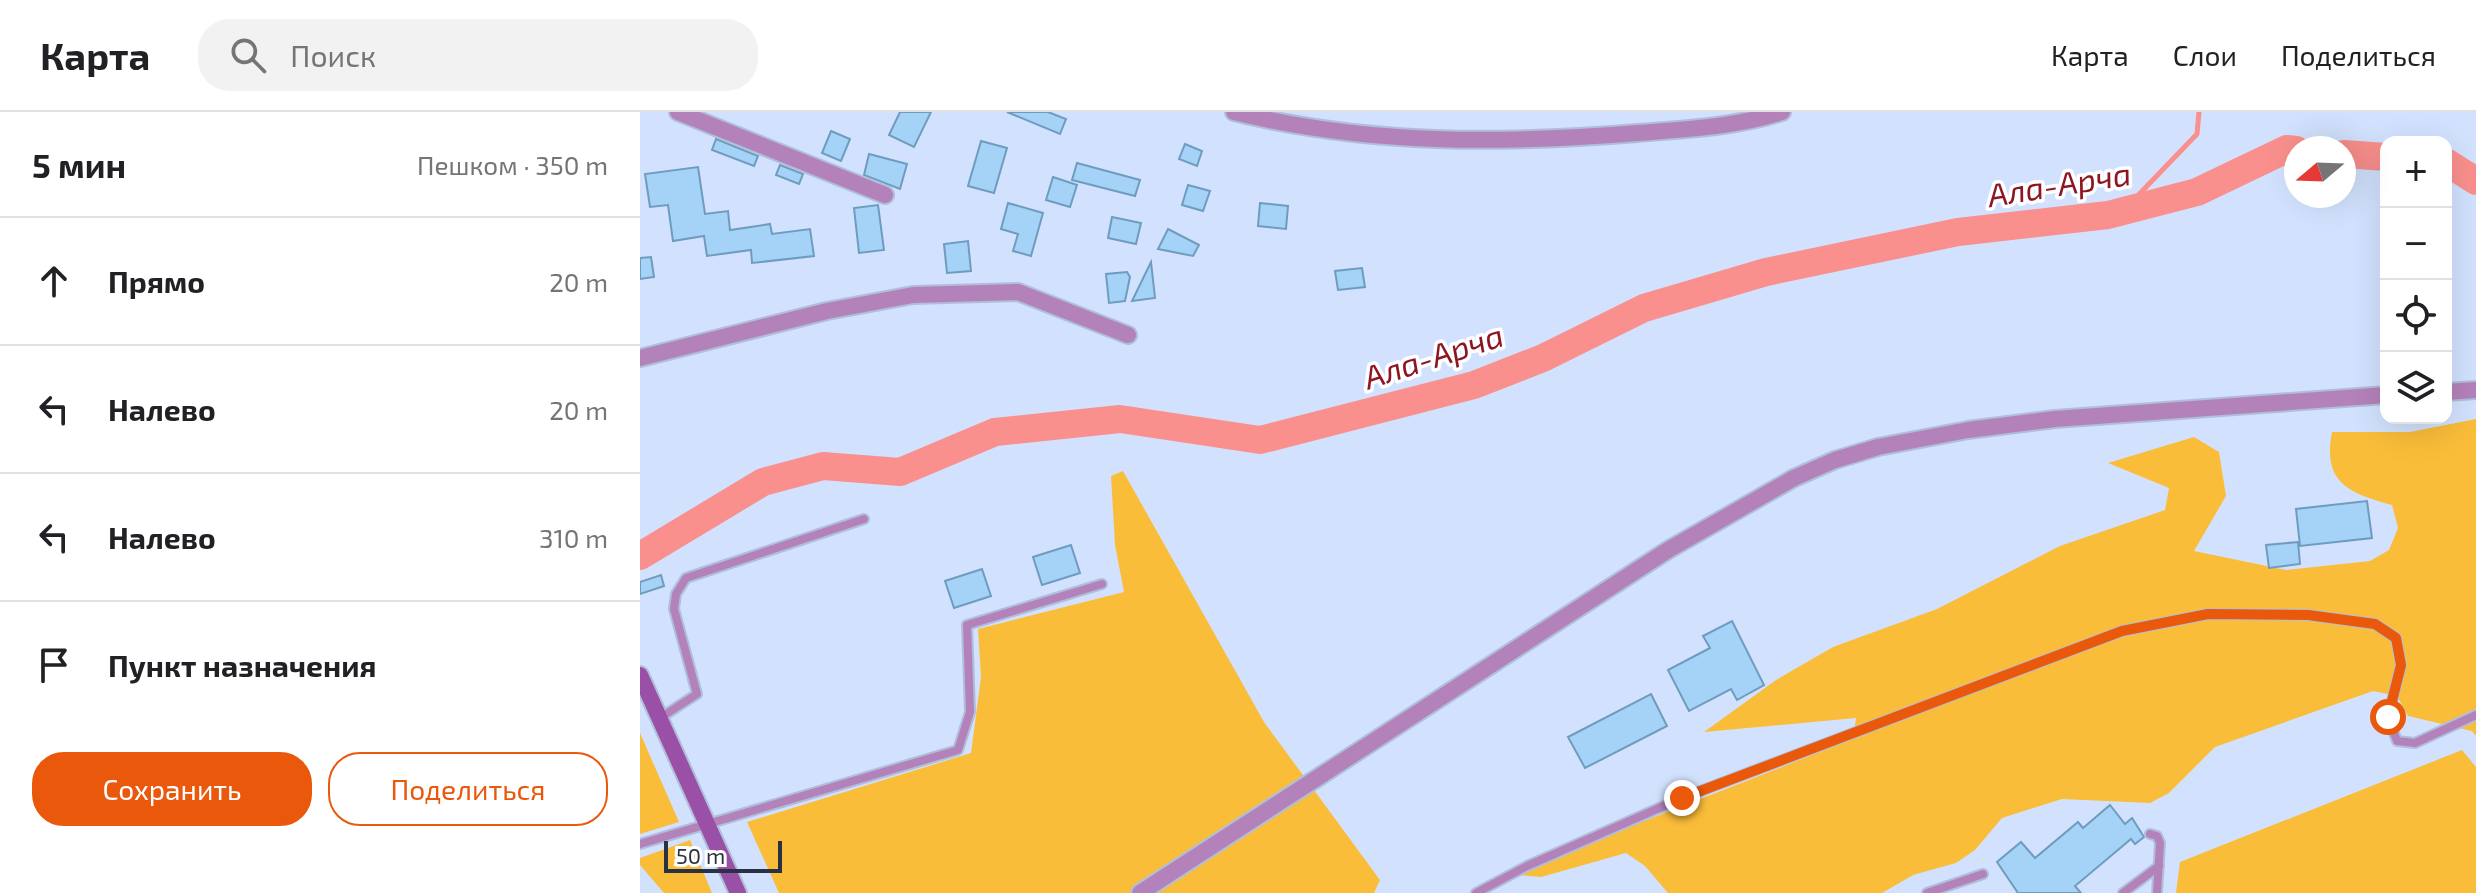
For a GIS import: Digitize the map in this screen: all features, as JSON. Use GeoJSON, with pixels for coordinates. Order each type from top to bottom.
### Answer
{"type":"FeatureCollection","features":[{"type":"Feature","properties":{"kind":"main road"},"geometry":{"type":"LineString","coordinates":[[640,675],[738,893]]}},
{"type":"Feature","properties":{"kind":"street"},"geometry":{"type":"LineString","coordinates":[[678,112],[885,195]]}},
{"type":"Feature","properties":{"kind":"street"},"geometry":{"type":"LineString","coordinates":[[1234,112],[1342,132],[1477,142],[1690,128],[1754,120],[1782,112]]}},
{"type":"Feature","properties":{"kind":"street"},"geometry":{"type":"LineString","coordinates":[[640,358],[827,311],[913,295],[1018,292],[1128,335]]}},
{"type":"Feature","properties":{"kind":"street"},"geometry":{"type":"LineString","coordinates":[[2452,392],[2476,390]]}},
{"type":"Feature","properties":{"kind":"street"},"geometry":{"type":"LineString","coordinates":[[1140,893],[1668,550],[1794,478],[1835,460],[1878,447],[1968,430],[2055,419],[2380,395]]}},
{"type":"Feature","properties":{"kind":"lane"},"geometry":{"type":"LineString","coordinates":[[659,718],[697,694],[674,609],[676,594],[686,578],[864,519]]}},
{"type":"Feature","properties":{"kind":"lane"},"geometry":{"type":"LineString","coordinates":[[640,844],[958,750],[970,712],[967,625],[1102,584]]}},
{"type":"Feature","properties":{"kind":"lane"},"geometry":{"type":"LineString","coordinates":[[1476,893],[1527,866],[1696,792],[2122,631],[2208,614],[2308,615],[2375,624],[2396,638],[2401,665],[2388,717],[2397,741],[2415,743],[2476,715]]}},
{"type":"Feature","properties":{"kind":"lane"},"geometry":{"type":"LineString","coordinates":[[2150,834],[2157,836],[2160,843],[2157,893]]}},
{"type":"Feature","properties":{"kind":"lane"},"geometry":{"type":"LineString","coordinates":[[2123,893],[2159,866]]}},
{"type":"Feature","properties":{"kind":"lane"},"geometry":{"type":"LineString","coordinates":[[1927,893],[1983,874]]}},
{"type":"Feature","properties":{"kind":"shaded area"},"geometry":{"type":"Polygon","coordinates":[[[2476,419],[2476,736],[2472,731],[2408,716],[2397,696],[2373,691],[2215,747],[2169,793],[2150,803],[2062,799],[2002,818],[1975,850],[1956,863],[1913,875],[1882,893],[1668,893],[1645,866],[1626,853],[1541,877],[1519,875],[1537,863],[1853,739],[1856,718],[1704,732],[1776,680],[1833,647],[1937,609],[2060,546],[2165,510],[2169,488],[2108,463],[2194,437],[2219,452],[2226,496],[2194,551],[2286,570],[2370,561],[2389,550],[2398,528],[2392,505],[2364,496],[2342,484],[2331,464],[2332,432],[2410,432],[2476,419]]]}},
{"type":"Feature","properties":{"kind":"shaded area"},"geometry":{"type":"Polygon","coordinates":[[[1123,471],[1264,722],[1380,880],[1374,893],[779,893],[747,822],[971,753],[981,677],[978,629],[1124,592],[1115,545],[1111,476],[1123,471]]]}},
{"type":"Feature","properties":{"kind":"shaded area"},"geometry":{"type":"Polygon","coordinates":[[[640,733],[679,822],[640,834],[640,733]]]}},
{"type":"Feature","properties":{"kind":"shaded area"},"geometry":{"type":"Polygon","coordinates":[[[2462,750],[2476,767],[2476,893],[2176,893],[2180,862],[2462,750]]]}},
{"type":"Feature","properties":{"kind":"shaded area"},"geometry":{"type":"Polygon","coordinates":[[[690,840],[712,893],[664,893],[640,865],[640,858],[690,840]]]}},
{"type":"Feature","properties":{"kind":"building"},"geometry":{"type":"Polygon","coordinates":[[[900,112],[931,112],[914,147],[889,135],[900,112]]]}},
{"type":"Feature","properties":{"kind":"building"},"geometry":{"type":"Polygon","coordinates":[[[1007,112],[1048,112],[1066,119],[1060,134],[1007,112]]]}},
{"type":"Feature","properties":{"kind":"building"},"geometry":{"type":"Polygon","coordinates":[[[831,131],[850,139],[841,161],[822,153],[831,131]]]}},
{"type":"Feature","properties":{"kind":"building"},"geometry":{"type":"Polygon","coordinates":[[[716,139],[758,156],[754,166],[712,150],[716,139]]]}},
{"type":"Feature","properties":{"kind":"building"},"geometry":{"type":"Polygon","coordinates":[[[981,141],[1007,148],[994,193],[968,186],[981,141]]]}},
{"type":"Feature","properties":{"kind":"building"},"geometry":{"type":"Polygon","coordinates":[[[1185,144],[1202,151],[1197,166],[1179,159],[1185,144]]]}},
{"type":"Feature","properties":{"kind":"building"},"geometry":{"type":"Polygon","coordinates":[[[869,154],[907,164],[900,189],[864,175],[869,154]]]}},
{"type":"Feature","properties":{"kind":"building"},"geometry":{"type":"Polygon","coordinates":[[[1077,163],[1140,180],[1135,196],[1072,180],[1077,163]]]}},
{"type":"Feature","properties":{"kind":"building"},"geometry":{"type":"Polygon","coordinates":[[[780,165],[803,174],[799,184],[776,175],[780,165]]]}},
{"type":"Feature","properties":{"kind":"building"},"geometry":{"type":"Polygon","coordinates":[[[698,167],[705,214],[728,211],[730,230],[770,224],[772,234],[810,229],[814,256],[752,263],[751,250],[707,256],[704,236],[673,241],[668,205],[650,207],[645,174],[698,167]]]}},
{"type":"Feature","properties":{"kind":"building"},"geometry":{"type":"Polygon","coordinates":[[[1053,177],[1077,185],[1070,207],[1046,200],[1053,177]]]}},
{"type":"Feature","properties":{"kind":"building"},"geometry":{"type":"Polygon","coordinates":[[[1188,185],[1210,191],[1203,211],[1182,205],[1188,185]]]}},
{"type":"Feature","properties":{"kind":"building"},"geometry":{"type":"Polygon","coordinates":[[[1008,203],[1043,213],[1031,256],[1013,251],[1018,234],[1001,229],[1008,203]]]}},
{"type":"Feature","properties":{"kind":"building"},"geometry":{"type":"Polygon","coordinates":[[[1260,203],[1288,206],[1286,229],[1258,226],[1260,203]]]}},
{"type":"Feature","properties":{"kind":"building"},"geometry":{"type":"Polygon","coordinates":[[[878,205],[884,250],[859,253],[854,208],[878,205]]]}},
{"type":"Feature","properties":{"kind":"building"},"geometry":{"type":"Polygon","coordinates":[[[1112,217],[1141,223],[1136,244],[1108,238],[1112,217]]]}},
{"type":"Feature","properties":{"kind":"building"},"geometry":{"type":"Polygon","coordinates":[[[1168,229],[1199,245],[1193,256],[1158,249],[1168,229]]]}},
{"type":"Feature","properties":{"kind":"building"},"geometry":{"type":"Polygon","coordinates":[[[968,241],[971,271],[947,273],[944,244],[968,241]]]}},
{"type":"Feature","properties":{"kind":"building"},"geometry":{"type":"Polygon","coordinates":[[[651,257],[654,277],[640,279],[640,258],[651,257]]]}},
{"type":"Feature","properties":{"kind":"building"},"geometry":{"type":"Polygon","coordinates":[[[1151,262],[1155,298],[1132,301],[1151,262]]]}},
{"type":"Feature","properties":{"kind":"building"},"geometry":{"type":"Polygon","coordinates":[[[1362,268],[1365,287],[1338,290],[1335,271],[1362,268]]]}},
{"type":"Feature","properties":{"kind":"building"},"geometry":{"type":"Polygon","coordinates":[[[1127,272],[1130,277],[1125,301],[1109,303],[1106,274],[1127,272]]]}},
{"type":"Feature","properties":{"kind":"building"},"geometry":{"type":"Polygon","coordinates":[[[2367,501],[2372,538],[2300,546],[2296,509],[2367,501]]]}},
{"type":"Feature","properties":{"kind":"building"},"geometry":{"type":"Polygon","coordinates":[[[2298,542],[2300,564],[2269,568],[2266,545],[2298,542]]]}},
{"type":"Feature","properties":{"kind":"building"},"geometry":{"type":"Polygon","coordinates":[[[1071,545],[1080,573],[1042,585],[1033,557],[1071,545]]]}},
{"type":"Feature","properties":{"kind":"building"},"geometry":{"type":"Polygon","coordinates":[[[982,569],[991,596],[954,608],[945,581],[982,569]]]}},
{"type":"Feature","properties":{"kind":"building"},"geometry":{"type":"Polygon","coordinates":[[[661,575],[664,586],[640,594],[640,582],[661,575]]]}},
{"type":"Feature","properties":{"kind":"building"},"geometry":{"type":"Polygon","coordinates":[[[1732,621],[1764,685],[1737,700],[1731,689],[1689,711],[1668,670],[1710,648],[1703,636],[1732,621]]]}},
{"type":"Feature","properties":{"kind":"building"},"geometry":{"type":"Polygon","coordinates":[[[1651,694],[1667,726],[1585,768],[1568,737],[1651,694]]]}},
{"type":"Feature","properties":{"kind":"building"},"geometry":{"type":"Polygon","coordinates":[[[2110,805],[2125,824],[2132,818],[2144,837],[2135,844],[2131,839],[2075,886],[2081,893],[2018,893],[1997,862],[2021,842],[2035,858],[2078,822],[2083,828],[2110,805]]]}},
{"type":"Feature","properties":{"kind":"waterway"},"geometry":{"type":"LineString","coordinates":[[2123,211],[2197,134],[2199,112]]}},
{"type":"Feature","properties":{"kind":"waterway","name":"Ала-Арча"},"geometry":{"type":"LineString","coordinates":[[640,556],[763,482],[823,466],[900,472],[995,432],[1120,419],[1260,440],[1474,385],[1543,358],[1644,308],[1766,272],[1958,232],[2108,215],[2197,192],[2284,150]]}},
{"type":"Feature","properties":{"kind":"waterway","name":"Ала-Арча"},"geometry":{"type":"LineString","coordinates":[[2356,155],[2380,157]]}},
{"type":"Feature","properties":{"kind":"waterway","name":"Ала-Арча"},"geometry":{"type":"LineString","coordinates":[[2452,166],[2476,181]]}},
{"type":"Feature","properties":{"kind":"route"},"geometry":{"type":"LineString","coordinates":[[1682,798],[2122,631],[2208,614],[2308,615],[2375,624],[2396,638],[2401,665],[2392,690],[2388,717]]}}]}
